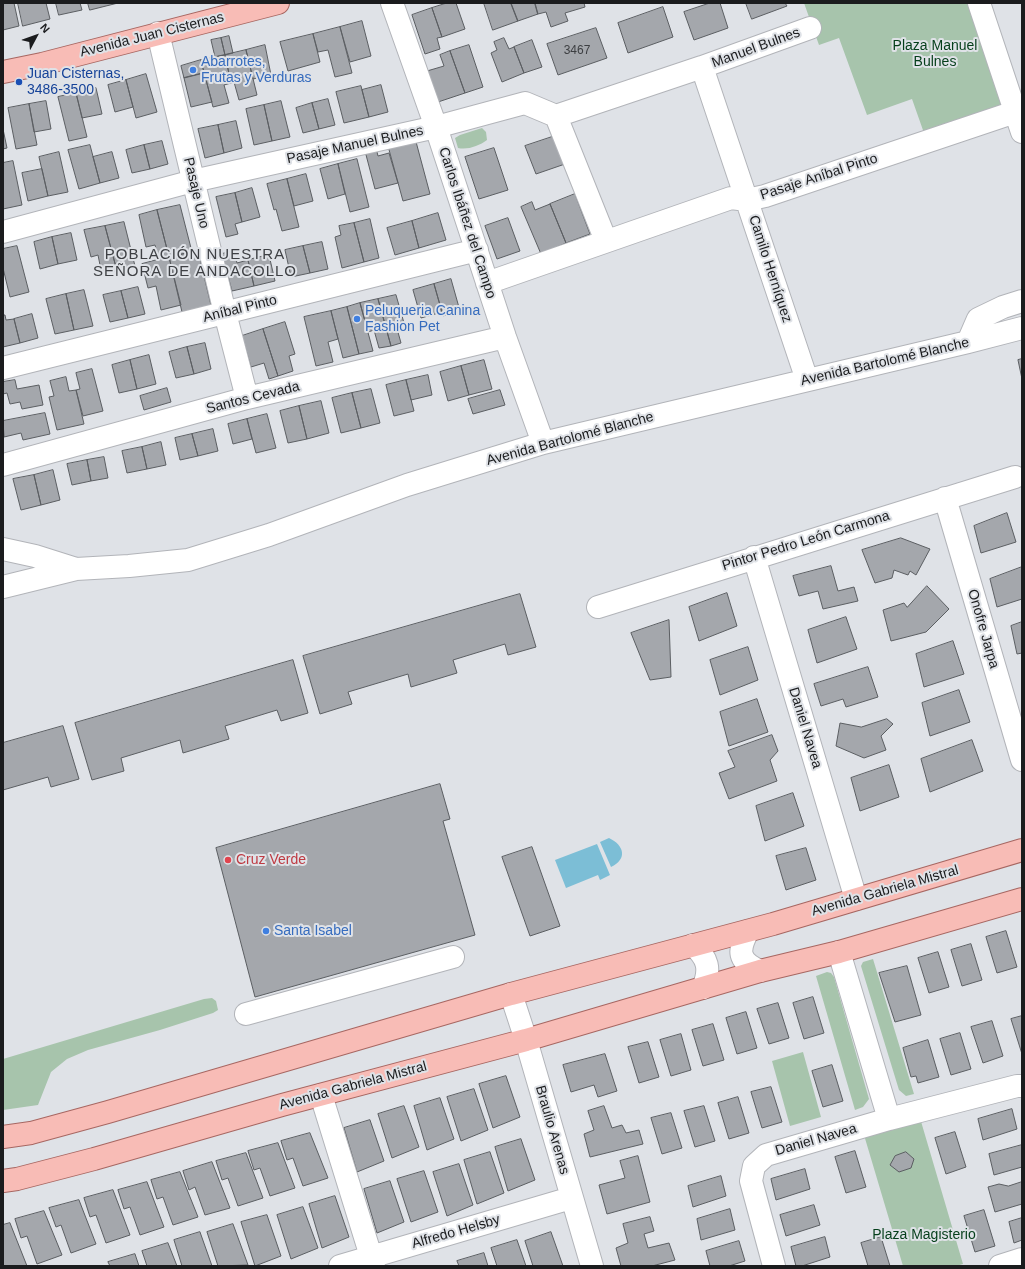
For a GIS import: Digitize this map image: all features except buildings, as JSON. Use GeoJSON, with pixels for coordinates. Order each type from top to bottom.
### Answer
{"type":"FeatureCollection","features":[{"type":"Feature","properties":{"kind":"main road","name":"Avenida Juan Cisternas"},"geometry":{"type":"LineString","coordinates":[[3,72],[42,64],[278,3]]}},
{"type":"Feature","properties":{"kind":"main road","name":"Avenida Gabriela Mistral"},"geometry":{"type":"LineString","coordinates":[[3,1137],[30,1133],[108,1112],[511,994],[748,931],[1022,850]]}},
{"type":"Feature","properties":{"kind":"main road","name":"Avenida Gabriela Mistral"},"geometry":{"type":"LineString","coordinates":[[3,1181],[17,1179],[94,1159],[321,1095],[526,1040],[760,971],[839,952],[1022,898]]}},
{"type":"Feature","properties":{"kind":"street","name":"Carlos Ibáñez del Campo"},"geometry":{"type":"LineString","coordinates":[[392,3],[436,127],[504,337],[543,443]]}},
{"type":"Feature","properties":{"kind":"street"},"geometry":{"type":"LineString","coordinates":[[979,3],[1017,109]]}},
{"type":"Feature","properties":{"kind":"street","name":"Manuel Bulnes"},"geometry":{"type":"LineString","coordinates":[[702,67],[810,28]]}},
{"type":"Feature","properties":{"kind":"street","name":"Pasaje Uno"},"geometry":{"type":"LineString","coordinates":[[158,33],[225,313],[247,398]]}},
{"type":"Feature","properties":{"kind":"street"},"geometry":{"type":"LineString","coordinates":[[606,241],[556,116],[702,67]]}},
{"type":"Feature","properties":{"kind":"street","name":"Camilo Herníquez"},"geometry":{"type":"LineString","coordinates":[[702,67],[807,380]]}},
{"type":"Feature","properties":{"kind":"street","name":"Pasaje Manuel Bulnes"},"geometry":{"type":"LineString","coordinates":[[3,232],[193,181],[436,127],[524,103],[556,116]]}},
{"type":"Feature","properties":{"kind":"street","name":"Pasaje Aníbal Pinto"},"geometry":{"type":"LineString","coordinates":[[487,283],[731,198],[747,200],[765,196],[1017,109]]}},
{"type":"Feature","properties":{"kind":"street","name":"Aníbal Pinto"},"geometry":{"type":"LineString","coordinates":[[3,368],[477,250]]}},
{"type":"Feature","properties":{"kind":"street"},"geometry":{"type":"LineString","coordinates":[[968,342],[978,319],[1003,307],[1022,301]]}},
{"type":"Feature","properties":{"kind":"street","name":"Avenida Bartolomé Blanche"},"geometry":{"type":"LineString","coordinates":[[3,587],[76,568],[129,566],[188,560],[269,535],[407,485],[543,443],[1022,328]]}},
{"type":"Feature","properties":{"kind":"street","name":"Santos Cevada"},"geometry":{"type":"LineString","coordinates":[[3,465],[247,398],[504,337]]}},
{"type":"Feature","properties":{"kind":"street","name":"Pintor Pedro León Carmona"},"geometry":{"type":"LineString","coordinates":[[598,607],[754,557],[1015,477]]}},
{"type":"Feature","properties":{"kind":"street","name":"Onofre Jarpa"},"geometry":{"type":"LineString","coordinates":[[945,498],[1022,760]]}},
{"type":"Feature","properties":{"kind":"street","name":"Avenida Bartolomé Blanche"},"geometry":{"type":"LineString","coordinates":[[3,549],[76,568]]}},
{"type":"Feature","properties":{"kind":"street","name":"Daniel Navea"},"geometry":{"type":"LineString","coordinates":[[754,557],[856,899]]}},
{"type":"Feature","properties":{"kind":"street"},"geometry":{"type":"LineString","coordinates":[[748,931],[742,944],[742,956],[748,966],[760,971]]}},
{"type":"Feature","properties":{"kind":"street"},"geometry":{"type":"LineString","coordinates":[[692,945],[702,953],[707,964],[708,976],[703,988]]}},
{"type":"Feature","properties":{"kind":"street"},"geometry":{"type":"LineString","coordinates":[[839,952],[889,1119]]}},
{"type":"Feature","properties":{"kind":"street"},"geometry":{"type":"LineString","coordinates":[[246,1014],[453,957]]}},
{"type":"Feature","properties":{"kind":"street","name":"Braulio Arenas"},"geometry":{"type":"LineString","coordinates":[[511,994],[526,1040],[592,1266]]}},
{"type":"Feature","properties":{"kind":"street","name":"Daniel Navea"},"geometry":{"type":"LineString","coordinates":[[774,1266],[751,1181],[754,1166],[766,1155],[889,1119],[1017,1086],[1022,1086]]}},
{"type":"Feature","properties":{"kind":"street"},"geometry":{"type":"LineString","coordinates":[[321,1095],[372,1262]]}},
{"type":"Feature","properties":{"kind":"street","name":"Alfredo Helsby"},"geometry":{"type":"LineString","coordinates":[[340,1266],[372,1262],[571,1198]]}},
{"type":"Feature","properties":{"kind":"street"},"geometry":{"type":"LineString","coordinates":[[1000,1266],[1022,1260]]}},
{"type":"Feature","properties":{"kind":"green space","name":"Plaza Manuel Bulnes"},"geometry":{"type":"Polygon","coordinates":[[[804,3],[972,3],[1007,107],[924,133],[912,99],[867,115],[839,38],[819,45],[804,3]]]}},
{"type":"Feature","properties":{"kind":"green space"},"geometry":{"type":"Polygon","coordinates":[[[482,128],[486,132],[487,140],[473,147],[458,148],[455,138],[482,128]]]}},
{"type":"Feature","properties":{"kind":"green space"},"geometry":{"type":"Polygon","coordinates":[[[873,959],[914,1094],[906,1096],[899,1090],[861,966],[863,962],[873,959]]]}},
{"type":"Feature","properties":{"kind":"green space"},"geometry":{"type":"Polygon","coordinates":[[[827,972],[831,973],[834,977],[869,1099],[863,1107],[855,1110],[816,976],[827,972]]]}},
{"type":"Feature","properties":{"kind":"green space"},"geometry":{"type":"Polygon","coordinates":[[[212,998],[216,1001],[218,1010],[213,1013],[160,1030],[88,1050],[67,1059],[51,1072],[38,1105],[3,1110],[3,1059],[204,999],[212,998]]]}},
{"type":"Feature","properties":{"kind":"green space"},"geometry":{"type":"Polygon","coordinates":[[[803,1052],[821,1117],[790,1126],[772,1061],[803,1052]]]}},
{"type":"Feature","properties":{"kind":"green space","name":"Plaza Magisterio"},"geometry":{"type":"Polygon","coordinates":[[[920,1118],[963,1264],[956,1266],[903,1266],[864,1135],[920,1118]]]}},
{"type":"Feature","properties":{"kind":"water"},"geometry":{"type":"Polygon","coordinates":[[[609,838],[618,844],[622,852],[620,860],[611,867],[600,842],[609,838]]]}},
{"type":"Feature","properties":{"kind":"water"},"geometry":{"type":"Polygon","coordinates":[[[597,844],[610,875],[600,880],[598,875],[566,888],[555,860],[597,844]]]}},
{"type":"Feature","properties":{"kind":"place","name":"Abarrotes, Frutas y Verduras"},"geometry":{"type":"Point","coordinates":[193,70]}},
{"type":"Feature","properties":{"kind":"place","name":"Juan Cisternas, 3486-3500"},"geometry":{"type":"Point","coordinates":[19,82]}},
{"type":"Feature","properties":{"kind":"place","name":"Peluqueria Canina Fashion Pet"},"geometry":{"type":"Point","coordinates":[357,319]}},
{"type":"Feature","properties":{"kind":"place","name":"Cruz Verde"},"geometry":{"type":"Point","coordinates":[228,860]}},
{"type":"Feature","properties":{"kind":"place","name":"Santa Isabel"},"geometry":{"type":"Point","coordinates":[266,931]}},
{"type":"Feature","properties":{"kind":"district","name":"POBLACIÓN NUESTRA SEÑORA DE ANDACOLLO"},"geometry":{"type":"Point","coordinates":[195,264]}}]}
